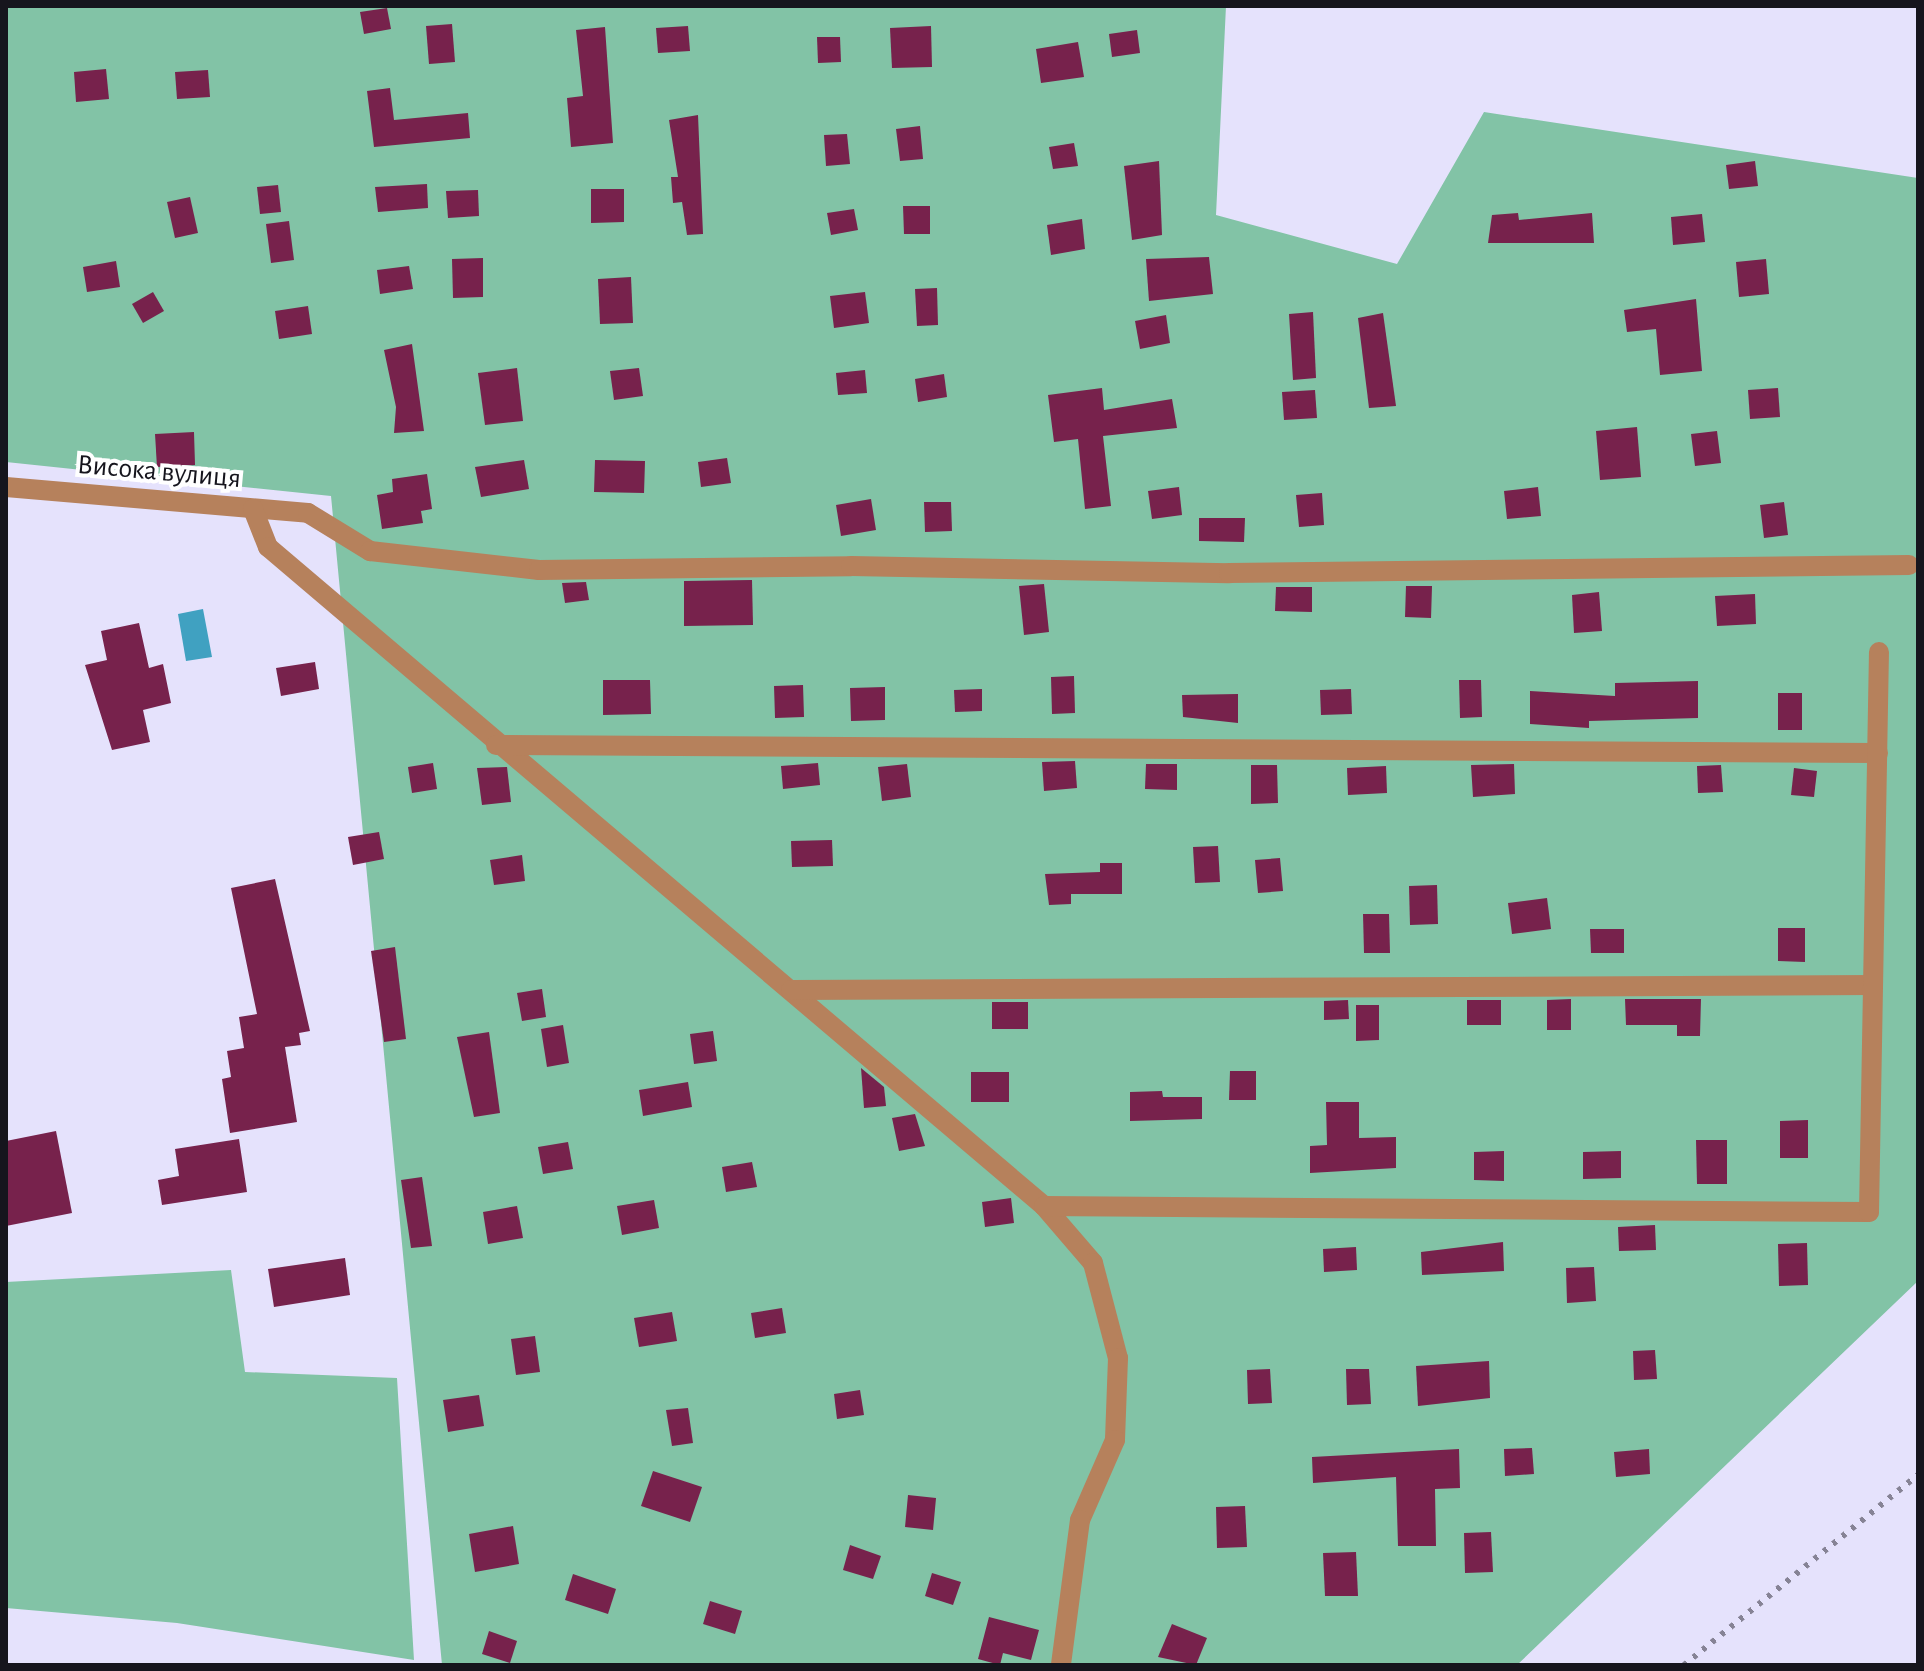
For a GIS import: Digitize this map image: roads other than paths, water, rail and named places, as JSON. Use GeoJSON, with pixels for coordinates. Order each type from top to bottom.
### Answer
{"type":"FeatureCollection","features":[{"type":"Feature","properties":{"kind":"street","name":"Висока вулиця"},"geometry":{"type":"LineString","coordinates":[[6,487],[308,513],[370,551],[539,570],[851,566],[1229,573],[1909,565]]}},
{"type":"Feature","properties":{"kind":"street"},"geometry":{"type":"LineString","coordinates":[[253,509],[268,547],[496,745],[791,990],[1044,1206],[1093,1263],[1118,1358],[1115,1440],[1080,1520],[1061,1665]]}},
{"type":"Feature","properties":{"kind":"street"},"geometry":{"type":"LineString","coordinates":[[1044,1206],[1861,1217],[1869,1212],[1879,652]]}},
{"type":"Feature","properties":{"kind":"street"},"geometry":{"type":"LineString","coordinates":[[496,745],[1878,753]]}},
{"type":"Feature","properties":{"kind":"street"},"geometry":{"type":"LineString","coordinates":[[791,990],[1873,985]]}},
{"type":"Feature","properties":{"kind":"water"},"geometry":{"type":"Polygon","coordinates":[[[203,609],[212,657],[186,661],[178,614],[203,609]]]}},
{"type":"Feature","properties":{"kind":"railway"},"geometry":{"type":"LineString","coordinates":[[1684,1665],[1918,1475]]}}]}
